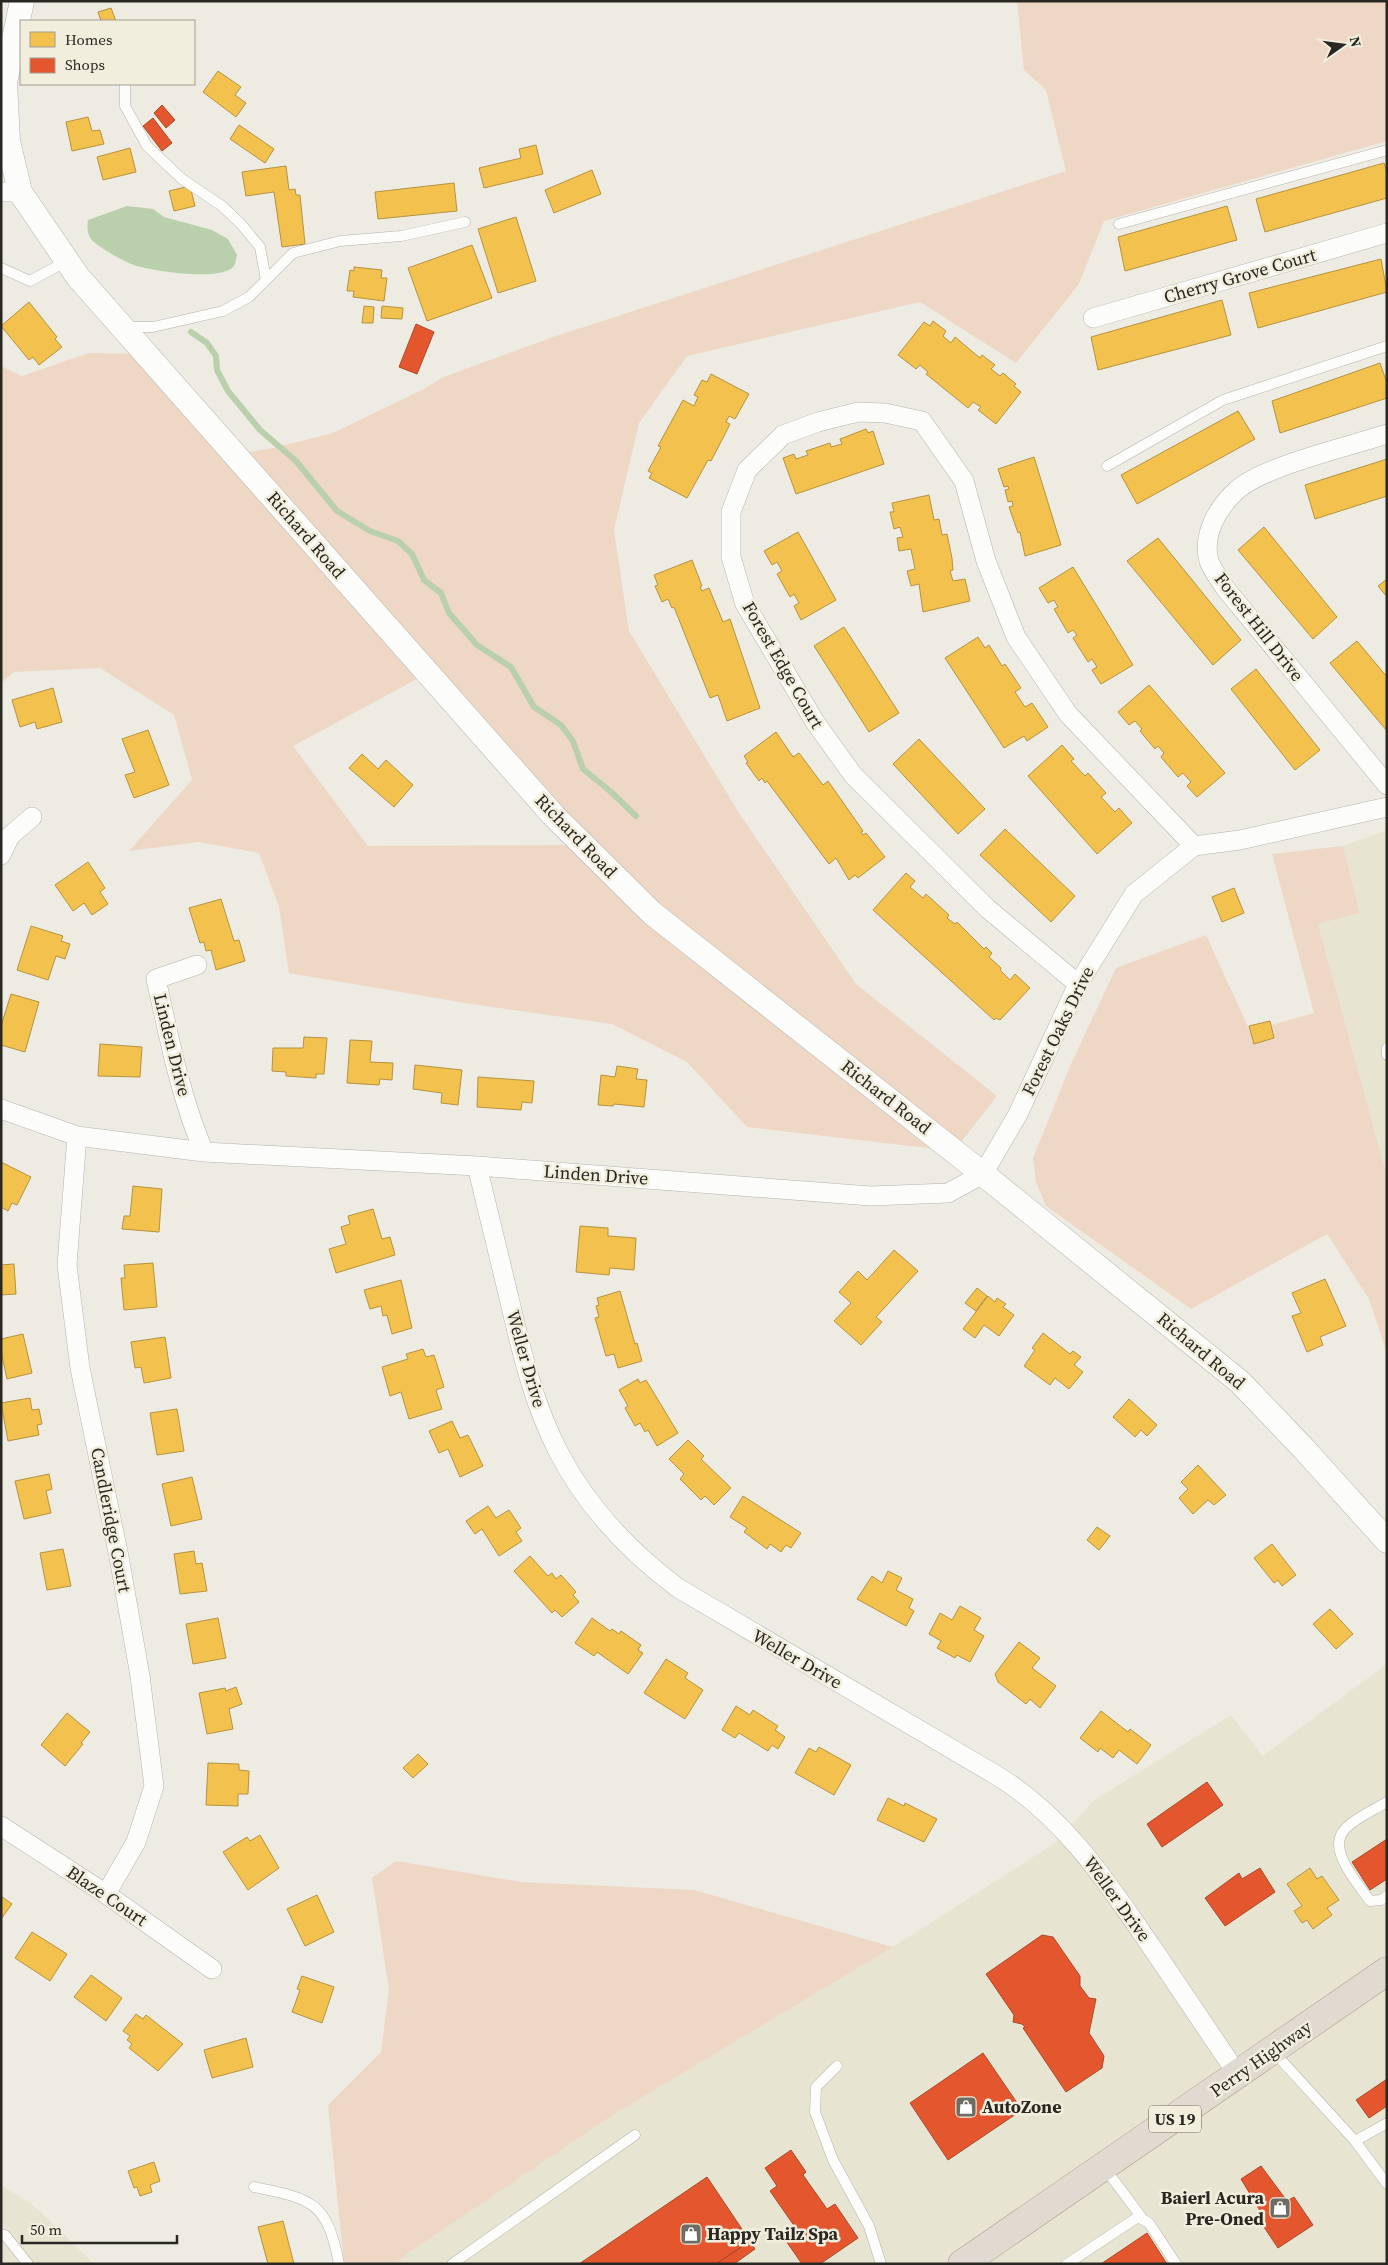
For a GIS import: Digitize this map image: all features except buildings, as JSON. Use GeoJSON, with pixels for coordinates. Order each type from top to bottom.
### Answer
{"type":"FeatureCollection","features":[{"type":"Feature","properties":{"kind":"highway","name":"Perry Highway"},"geometry":{"type":"LineString","coordinates":[[962,2264],[1387,1971]]}},
{"type":"Feature","properties":{"kind":"street","name":"Richard Road"},"geometry":{"type":"LineString","coordinates":[[22,1],[5,82],[11,192],[78,277],[554,816],[652,913],[983,1174],[1240,1382],[1304,1449],[1387,1541]]}},
{"type":"Feature","properties":{"kind":"street","name":"Cherry Grove Court"},"geometry":{"type":"LineString","coordinates":[[1093,318],[1387,233]]}},
{"type":"Feature","properties":{"kind":"street","name":"Forest Edge Court"},"geometry":{"type":"LineString","coordinates":[[1078,984],[974,896],[853,775],[815,722],[745,604],[731,556],[731,512],[747,470],[783,435],[818,422],[858,412],[885,412],[922,421],[964,481],[986,561],[1016,638],[1068,714],[1194,846]]}},
{"type":"Feature","properties":{"kind":"street","name":"Forest Hill Drive"},"geometry":{"type":"LineString","coordinates":[[1387,434],[1270,472],[1237,490],[1221,508],[1207,533],[1209,562],[1225,588],[1387,785]]}},
{"type":"Feature","properties":{"kind":"street"},"geometry":{"type":"LineString","coordinates":[[1194,846],[1240,840],[1387,807]]}},
{"type":"Feature","properties":{"kind":"street"},"geometry":{"type":"LineString","coordinates":[[1,855],[10,836],[32,817]]}},
{"type":"Feature","properties":{"kind":"street","name":"Forest Oaks Drive"},"geometry":{"type":"LineString","coordinates":[[983,1174],[1018,1114],[1078,984],[1134,894],[1194,846]]}},
{"type":"Feature","properties":{"kind":"street","name":"Linden Drive"},"geometry":{"type":"LineString","coordinates":[[197,965],[156,979],[191,1122],[204,1152]]}},
{"type":"Feature","properties":{"kind":"street","name":"Linden Drive"},"geometry":{"type":"LineString","coordinates":[[1,1109],[77,1136],[204,1152],[477,1166],[871,1196],[948,1193],[983,1174]]}},
{"type":"Feature","properties":{"kind":"street","name":"Candleridge Court"},"geometry":{"type":"LineString","coordinates":[[77,1136],[67,1265],[80,1368],[119,1557],[140,1676],[154,1786],[136,1842],[106,1894]]}},
{"type":"Feature","properties":{"kind":"street","name":"Weller Drive"},"geometry":{"type":"LineString","coordinates":[[477,1166],[524,1360],[539,1407],[559,1454],[585,1496],[637,1554],[678,1588],[996,1775],[1014,1786],[1045,1812],[1103,1877],[1238,2075]]}},
{"type":"Feature","properties":{"kind":"street","name":"Blaze Court"},"geometry":{"type":"LineString","coordinates":[[1,1826],[106,1894],[212,1969]]}},
{"type":"Feature","properties":{"kind":"lane"},"geometry":{"type":"LineString","coordinates":[[125,85],[125,106],[147,146],[182,179],[222,206],[242,224],[260,247],[266,280]]}},
{"type":"Feature","properties":{"kind":"lane"},"geometry":{"type":"LineString","coordinates":[[1119,224],[1387,150]]}},
{"type":"Feature","properties":{"kind":"lane"},"geometry":{"type":"LineString","coordinates":[[123,327],[153,327],[223,311],[249,297],[292,253],[340,241],[401,236],[465,222]]}},
{"type":"Feature","properties":{"kind":"lane"},"geometry":{"type":"LineString","coordinates":[[1,268],[30,281],[67,261]]}},
{"type":"Feature","properties":{"kind":"lane"},"geometry":{"type":"LineString","coordinates":[[1107,466],[1223,400],[1387,346]]}},
{"type":"Feature","properties":{"kind":"lane"},"geometry":{"type":"LineString","coordinates":[[1387,1048],[1387,1055]]}},
{"type":"Feature","properties":{"kind":"lane"},"geometry":{"type":"LineString","coordinates":[[1387,1802],[1345,1829],[1338,1840],[1340,1853],[1370,1901],[1381,1900],[1387,1896]]}},
{"type":"Feature","properties":{"kind":"lane"},"geometry":{"type":"LineString","coordinates":[[1273,2051],[1355,2142],[1387,2184]]}},
{"type":"Feature","properties":{"kind":"lane"},"geometry":{"type":"LineString","coordinates":[[836,2066],[816,2087],[815,2112],[833,2160],[869,2226],[881,2264]]}},
{"type":"Feature","properties":{"kind":"lane"},"geometry":{"type":"LineString","coordinates":[[1355,2142],[1387,2123]]}},
{"type":"Feature","properties":{"kind":"lane"},"geometry":{"type":"LineString","coordinates":[[452,2264],[635,2135]]}},
{"type":"Feature","properties":{"kind":"lane"},"geometry":{"type":"LineString","coordinates":[[1104,2167],[1142,2218],[1149,2223],[1176,2264]]}},
{"type":"Feature","properties":{"kind":"lane"},"geometry":{"type":"LineString","coordinates":[[254,2187],[296,2196],[312,2204],[327,2221],[335,2243],[339,2264]]}},
{"type":"Feature","properties":{"kind":"lane"},"geometry":{"type":"LineString","coordinates":[[1067,2264],[1134,2218],[1142,2218]]}},
{"type":"Feature","properties":{"kind":"lane"},"geometry":{"type":"LineString","coordinates":[[1,2234],[5,2235],[28,2264]]}},
{"type":"Feature","properties":{"kind":"shaded area"},"geometry":{"type":"Polygon","coordinates":[[[1017,1],[1387,1],[1387,141],[1104,221],[1079,284],[1016,363],[920,302],[687,356],[639,423],[614,530],[629,631],[739,813],[856,984],[997,1096],[954,1151],[747,1127],[687,1062],[612,1024],[465,1003],[289,973],[279,907],[259,853],[199,842],[129,851],[192,780],[174,715],[100,668],[14,672],[1,683],[1,366],[22,376],[89,353],[146,354],[235,454],[273,448],[333,433],[424,389],[441,378],[553,337],[1066,171],[1046,90],[1024,70],[1017,1]],[[428,673],[293,746],[368,846],[584,845],[428,673]]]}},
{"type":"Feature","properties":{"kind":"shaded area"},"geometry":{"type":"Polygon","coordinates":[[[127,206],[153,209],[164,217],[212,230],[228,239],[237,255],[234,266],[227,271],[216,273],[187,274],[137,266],[112,254],[91,239],[88,230],[88,220],[127,206]]]}},
{"type":"Feature","properties":{"kind":"shaded area"},"geometry":{"type":"Polygon","coordinates":[[[1387,830],[1387,1176],[1318,924],[1360,913],[1343,846],[1387,830]]]}},
{"type":"Feature","properties":{"kind":"shaded area"},"geometry":{"type":"Polygon","coordinates":[[[1343,846],[1360,913],[1318,924],[1387,1176],[1387,1353],[1369,1299],[1327,1234],[1191,1309],[1046,1206],[1036,1182],[1033,1158],[1071,1064],[1116,968],[1206,935],[1250,1031],[1314,1013],[1272,854],[1343,846]]]}},
{"type":"Feature","properties":{"kind":"shaded area"},"geometry":{"type":"Polygon","coordinates":[[[1387,1664],[1387,2264],[396,2264],[407,2254],[613,2115],[893,1947],[1058,1841],[1093,1801],[1231,1715],[1263,1756],[1387,1664]]]}},
{"type":"Feature","properties":{"kind":"shaded area"},"geometry":{"type":"Polygon","coordinates":[[[396,1861],[521,1882],[694,1890],[893,1947],[613,2115],[407,2254],[396,2264],[344,2264],[328,2105],[381,2052],[389,1989],[372,1878],[396,1861]]]}},
{"type":"Feature","properties":{"kind":"shaded area"},"geometry":{"type":"Polygon","coordinates":[[[1,2185],[32,2204],[94,2264],[1,2264],[1,2185]]]}},
{"type":"Feature","properties":{"kind":"waterway"},"geometry":{"type":"LineString","coordinates":[[191,332],[207,343],[216,356],[217,370],[228,391],[260,430],[296,461],[337,511],[370,531],[398,541],[412,554],[424,580],[441,593],[449,613],[477,645],[511,667],[534,707],[561,725],[573,741],[583,769],[636,816]]}},
{"type":"Feature","properties":{"kind":"place","name":"AutoZone"},"geometry":{"type":"Point","coordinates":[966,2107]}},
{"type":"Feature","properties":{"kind":"place","name":"Baierl Acura Pre-Oned"},"geometry":{"type":"Point","coordinates":[1280,2208]}},
{"type":"Feature","properties":{"kind":"place","name":"Happy Tailz Spa"},"geometry":{"type":"Point","coordinates":[691,2234]}}]}
